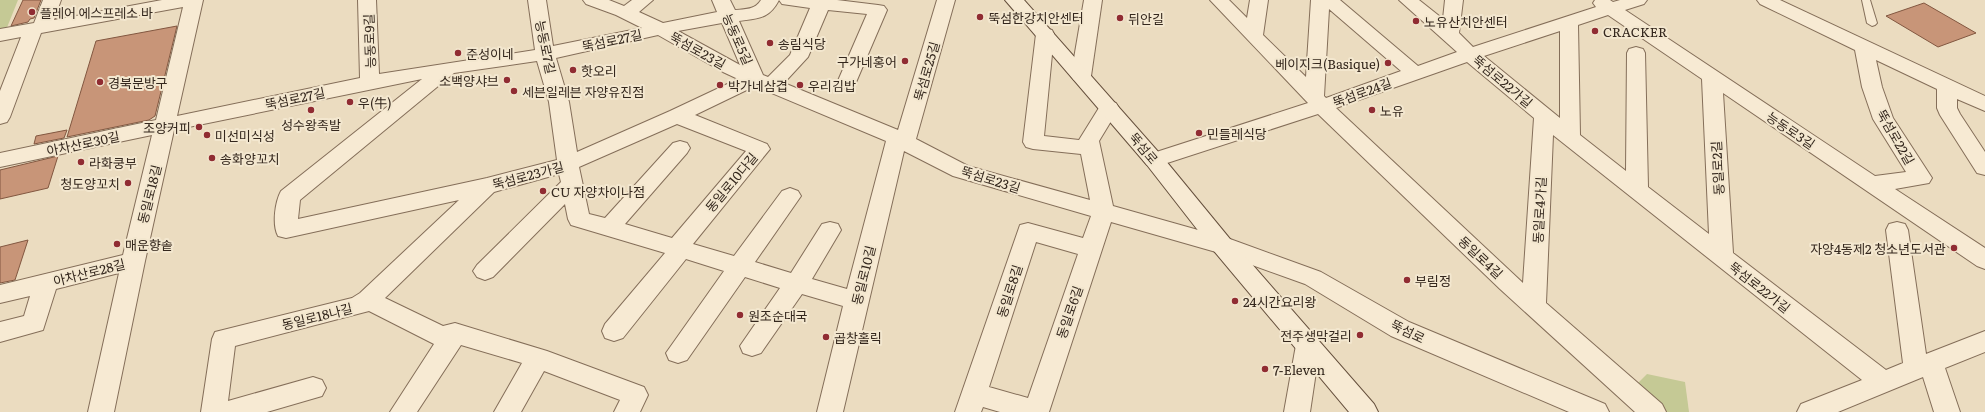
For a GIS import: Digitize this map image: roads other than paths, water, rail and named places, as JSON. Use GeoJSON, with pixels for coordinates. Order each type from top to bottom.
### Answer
{"type":"FeatureCollection","features":[{"type":"Feature","properties":{"kind":"street"},"geometry":{"type":"LineString","coordinates":[[0,117],[37,28],[52,0]]}},
{"type":"Feature","properties":{"kind":"street"},"geometry":{"type":"LineString","coordinates":[[0,35],[193,0]]}},
{"type":"Feature","properties":{"kind":"street","name":"동일로18길"},"geometry":{"type":"LineString","coordinates":[[101,412],[133,261],[166,125],[193,0]]}},
{"type":"Feature","properties":{"kind":"street","name":"능동로9길"},"geometry":{"type":"LineString","coordinates":[[367,0],[370,82]]}},
{"type":"Feature","properties":{"kind":"street","name":"능동로7길"},"geometry":{"type":"LineString","coordinates":[[537,0],[545,54],[559,102],[570,174]]}},
{"type":"Feature","properties":{"kind":"street","name":"뚝섬로23길"},"geometry":{"type":"LineString","coordinates":[[592,0],[626,13],[662,30],[730,68],[901,140],[961,171],[1222,246]]}},
{"type":"Feature","properties":{"kind":"street"},"geometry":{"type":"LineString","coordinates":[[626,13],[644,0]]}},
{"type":"Feature","properties":{"kind":"street","name":"뚝섬로27길"},"geometry":{"type":"LineString","coordinates":[[166,125],[370,82],[448,68],[545,54],[662,30],[724,8],[761,11],[765,9],[770,0]]}},
{"type":"Feature","properties":{"kind":"street"},"geometry":{"type":"LineString","coordinates":[[788,0],[874,5],[878,10],[847,83]]}},
{"type":"Feature","properties":{"kind":"street","name":"뚝섬로25길"},"geometry":{"type":"LineString","coordinates":[[901,140],[946,0]]}},
{"type":"Feature","properties":{"kind":"street","name":"뚝섬로"},"geometry":{"type":"LineString","coordinates":[[1014,0],[1154,160],[1222,246],[1365,412]]}},
{"type":"Feature","properties":{"kind":"street"},"geometry":{"type":"LineString","coordinates":[[1081,76],[1093,0]]}},
{"type":"Feature","properties":{"kind":"street","name":"동일로4길"},"geometry":{"type":"LineString","coordinates":[[1219,0],[1318,102],[1397,179],[1653,412]]}},
{"type":"Feature","properties":{"kind":"street"},"geometry":{"type":"LineString","coordinates":[[1254,36],[1259,0]]}},
{"type":"Feature","properties":{"kind":"street"},"geometry":{"type":"LineString","coordinates":[[1318,102],[1320,0]]}},
{"type":"Feature","properties":{"kind":"street"},"geometry":{"type":"LineString","coordinates":[[1330,0],[1415,73]]}},
{"type":"Feature","properties":{"kind":"street","name":"뚝섬로22가길"},"geometry":{"type":"LineString","coordinates":[[1408,0],[1450,34],[1470,54],[1570,138],[1883,382]]}},
{"type":"Feature","properties":{"kind":"street"},"geometry":{"type":"LineString","coordinates":[[1450,34],[1454,0]]}},
{"type":"Feature","properties":{"kind":"street","name":"뚝섬로24길"},"geometry":{"type":"LineString","coordinates":[[1154,160],[1318,102],[1415,73],[1568,21],[1604,4],[1638,0]]}},
{"type":"Feature","properties":{"kind":"street"},"geometry":{"type":"LineString","coordinates":[[1766,0],[1985,104]]}},
{"type":"Feature","properties":{"kind":"street"},"geometry":{"type":"LineString","coordinates":[[763,81],[798,57],[822,2]]}},
{"type":"Feature","properties":{"kind":"street","name":"능동로3길"},"geometry":{"type":"LineString","coordinates":[[1604,4],[1985,260]]}},
{"type":"Feature","properties":{"kind":"street","name":"능동로5길"},"geometry":{"type":"LineString","coordinates":[[724,8],[763,81]]}},
{"type":"Feature","properties":{"kind":"street"},"geometry":{"type":"LineString","coordinates":[[1568,21],[1570,138]]}},
{"type":"Feature","properties":{"kind":"street"},"geometry":{"type":"LineString","coordinates":[[1045,34],[1033,142],[1090,148]]}},
{"type":"Feature","properties":{"kind":"street","name":"뚝섬로22길"},"geometry":{"type":"LineString","coordinates":[[1864,47],[1872,87],[1883,119],[1921,178],[1872,184]]}},
{"type":"Feature","properties":{"kind":"street"},"geometry":{"type":"LineString","coordinates":[[1636,53],[1637,191]]}},
{"type":"Feature","properties":{"kind":"street","name":"뚝섬로23가길"},"geometry":{"type":"LineString","coordinates":[[448,68],[289,197],[286,230],[487,186],[570,174],[677,116],[763,81]]}},
{"type":"Feature","properties":{"kind":"street","name":"동일로2길"},"geometry":{"type":"LineString","coordinates":[[1712,78],[1722,258]]}},
{"type":"Feature","properties":{"kind":"street"},"geometry":{"type":"LineString","coordinates":[[1947,86],[1947,108],[1950,116],[1985,168]]}},
{"type":"Feature","properties":{"kind":"street"},"geometry":{"type":"LineString","coordinates":[[1103,212],[1089,141],[1109,108]]}},
{"type":"Feature","properties":{"kind":"street","name":"동일로4가길"},"geometry":{"type":"LineString","coordinates":[[1534,305],[1544,115]]}},
{"type":"Feature","properties":{"kind":"street","name":"동일로10다길"},"geometry":{"type":"LineString","coordinates":[[614,331],[679,248],[760,149],[677,116]]}},
{"type":"Feature","properties":{"kind":"street","name":"아차산로30길"},"geometry":{"type":"LineString","coordinates":[[0,160],[166,125]]}},
{"type":"Feature","properties":{"kind":"street","name":"동일로10길"},"geometry":{"type":"LineString","coordinates":[[830,412],[856,301],[901,140]]}},
{"type":"Feature","properties":{"kind":"street"},"geometry":{"type":"LineString","coordinates":[[609,228],[680,148]]}},
{"type":"Feature","properties":{"kind":"street"},"geometry":{"type":"LineString","coordinates":[[570,174],[579,219],[856,301]]}},
{"type":"Feature","properties":{"kind":"street"},"geometry":{"type":"LineString","coordinates":[[485,271],[570,174]]}},
{"type":"Feature","properties":{"kind":"street","name":"동일로18나길"},"geometry":{"type":"LineString","coordinates":[[214,412],[224,339],[359,306],[368,300],[487,186]]}},
{"type":"Feature","properties":{"kind":"street"},"geometry":{"type":"LineString","coordinates":[[678,353],[790,196]]}},
{"type":"Feature","properties":{"kind":"street","name":"동일로6길"},"geometry":{"type":"LineString","coordinates":[[1036,411],[1103,212]]}},
{"type":"Feature","properties":{"kind":"street"},"geometry":{"type":"LineString","coordinates":[[752,346],[796,284],[830,230]]}},
{"type":"Feature","properties":{"kind":"street"},"geometry":{"type":"LineString","coordinates":[[1897,230],[1924,366],[1947,412]]}},
{"type":"Feature","properties":{"kind":"street","name":"동일로8길"},"geometry":{"type":"LineString","coordinates":[[971,403],[1028,231],[1091,249]]}},
{"type":"Feature","properties":{"kind":"street","name":"뚝섬로"},"geometry":{"type":"LineString","coordinates":[[1222,246],[1313,278],[1400,329],[1596,412]]}},
{"type":"Feature","properties":{"kind":"street","name":"아차산로28길"},"geometry":{"type":"LineString","coordinates":[[0,294],[133,261]]}},
{"type":"Feature","properties":{"kind":"street","name":"아차산로28길"},"geometry":{"type":"LineString","coordinates":[[0,332],[34,323],[46,283]]}},
{"type":"Feature","properties":{"kind":"street"},"geometry":{"type":"LineString","coordinates":[[368,300],[441,336],[455,333],[538,358],[635,395],[627,412]]}},
{"type":"Feature","properties":{"kind":"street"},"geometry":{"type":"LineString","coordinates":[[403,412],[455,333]]}},
{"type":"Feature","properties":{"kind":"street"},"geometry":{"type":"LineString","coordinates":[[1810,412],[1985,341]]}},
{"type":"Feature","properties":{"kind":"street"},"geometry":{"type":"LineString","coordinates":[[1297,412],[1308,345]]}},
{"type":"Feature","properties":{"kind":"street"},"geometry":{"type":"LineString","coordinates":[[507,412],[538,358]]}},
{"type":"Feature","properties":{"kind":"street"},"geometry":{"type":"LineString","coordinates":[[228,412],[313,388]]}},
{"type":"Feature","properties":{"kind":"street"},"geometry":{"type":"LineString","coordinates":[[971,403],[1036,411]]}},
{"type":"Feature","properties":{"kind":"lane"},"geometry":{"type":"LineString","coordinates":[[1866,0],[1872,23]]}},
{"type":"Feature","properties":{"kind":"place","name":"플레어 에스프레소 바"},"geometry":{"type":"Point","coordinates":[32,12]}},
{"type":"Feature","properties":{"kind":"place","name":"뚝섬한강치안센터"},"geometry":{"type":"Point","coordinates":[980,17]}},
{"type":"Feature","properties":{"kind":"place","name":"뒤안길"},"geometry":{"type":"Point","coordinates":[1120,18]}},
{"type":"Feature","properties":{"kind":"place","name":"노유산치안센터"},"geometry":{"type":"Point","coordinates":[1416,21]}},
{"type":"Feature","properties":{"kind":"place","name":"CRACKER"},"geometry":{"type":"Point","coordinates":[1595,31]}},
{"type":"Feature","properties":{"kind":"place","name":"송림식당"},"geometry":{"type":"Point","coordinates":[770,43]}},
{"type":"Feature","properties":{"kind":"place","name":"준성이네"},"geometry":{"type":"Point","coordinates":[458,53]}},
{"type":"Feature","properties":{"kind":"place","name":"구가네홍어"},"geometry":{"type":"Point","coordinates":[905,61]}},
{"type":"Feature","properties":{"kind":"place","name":"베이지크(Basique)"},"geometry":{"type":"Point","coordinates":[1388,63]}},
{"type":"Feature","properties":{"kind":"place","name":"핫오리"},"geometry":{"type":"Point","coordinates":[573,70]}},
{"type":"Feature","properties":{"kind":"place","name":"소백양샤브"},"geometry":{"type":"Point","coordinates":[507,80]}},
{"type":"Feature","properties":{"kind":"place","name":"경북문방구"},"geometry":{"type":"Point","coordinates":[100,82]}},
{"type":"Feature","properties":{"kind":"place","name":"박가네삼겹"},"geometry":{"type":"Point","coordinates":[720,85]}},
{"type":"Feature","properties":{"kind":"place","name":"우리김밥"},"geometry":{"type":"Point","coordinates":[800,85]}},
{"type":"Feature","properties":{"kind":"place","name":"세븐일레븐 자양유진점"},"geometry":{"type":"Point","coordinates":[514,91]}},
{"type":"Feature","properties":{"kind":"place","name":"우(牛)"},"geometry":{"type":"Point","coordinates":[350,102]}},
{"type":"Feature","properties":{"kind":"place","name":"성수왕족발"},"geometry":{"type":"Point","coordinates":[311,110]}},
{"type":"Feature","properties":{"kind":"place","name":"노유"},"geometry":{"type":"Point","coordinates":[1372,110]}},
{"type":"Feature","properties":{"kind":"place","name":"조양커피"},"geometry":{"type":"Point","coordinates":[199,127]}},
{"type":"Feature","properties":{"kind":"place","name":"민들레식당"},"geometry":{"type":"Point","coordinates":[1199,133]}},
{"type":"Feature","properties":{"kind":"place","name":"미선미식성"},"geometry":{"type":"Point","coordinates":[207,135]}},
{"type":"Feature","properties":{"kind":"place","name":"송화양꼬치"},"geometry":{"type":"Point","coordinates":[212,158]}},
{"type":"Feature","properties":{"kind":"place","name":"라화쿵부"},"geometry":{"type":"Point","coordinates":[81,162]}},
{"type":"Feature","properties":{"kind":"place","name":"청도양꼬치"},"geometry":{"type":"Point","coordinates":[128,183]}},
{"type":"Feature","properties":{"kind":"place","name":"CU 자양차이나점"},"geometry":{"type":"Point","coordinates":[543,191]}},
{"type":"Feature","properties":{"kind":"place","name":"매운향솥"},"geometry":{"type":"Point","coordinates":[117,244]}},
{"type":"Feature","properties":{"kind":"place","name":"자양4동제2 청소년도서관"},"geometry":{"type":"Point","coordinates":[1954,248]}},
{"type":"Feature","properties":{"kind":"place","name":"부림정"},"geometry":{"type":"Point","coordinates":[1407,280]}},
{"type":"Feature","properties":{"kind":"place","name":"24시간요리왕"},"geometry":{"type":"Point","coordinates":[1235,301]}},
{"type":"Feature","properties":{"kind":"place","name":"원조순대국"},"geometry":{"type":"Point","coordinates":[740,315]}},
{"type":"Feature","properties":{"kind":"place","name":"전주생막걸리"},"geometry":{"type":"Point","coordinates":[1360,335]}},
{"type":"Feature","properties":{"kind":"place","name":"곱창홀릭"},"geometry":{"type":"Point","coordinates":[826,337]}},
{"type":"Feature","properties":{"kind":"place","name":"7-Eleven"},"geometry":{"type":"Point","coordinates":[1265,369]}}]}
